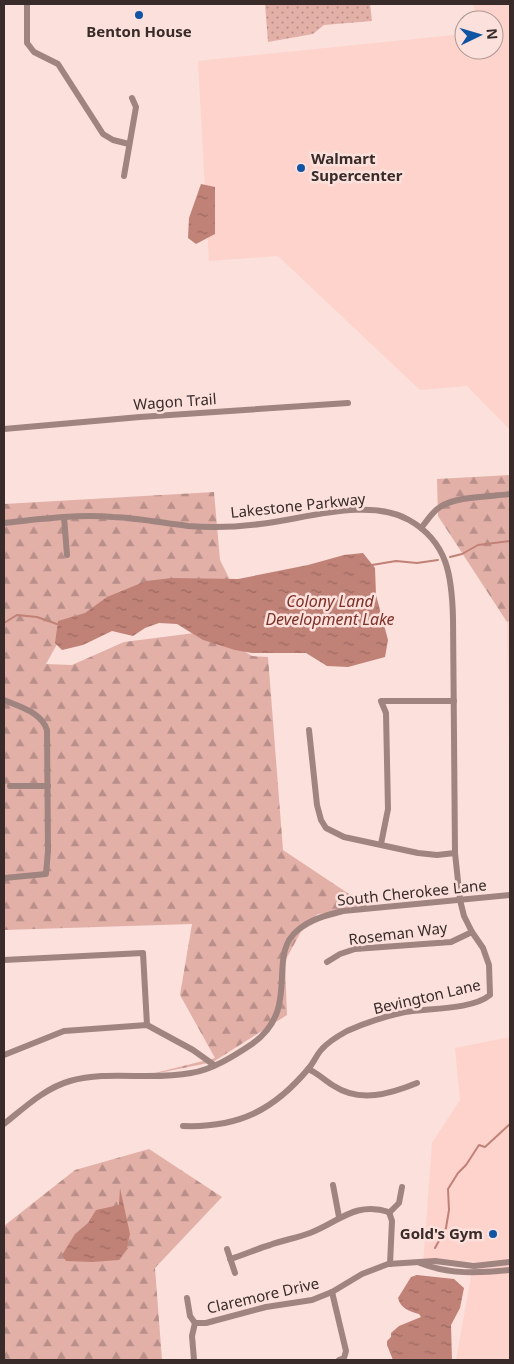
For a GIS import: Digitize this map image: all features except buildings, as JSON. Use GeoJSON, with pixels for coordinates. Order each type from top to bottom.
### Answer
{"type":"FeatureCollection","features":[{"type":"Feature","properties":{"kind":"street"},"geometry":{"type":"LineString","coordinates":[[27,4],[27,43],[34,52],[58,64],[102,134],[113,140],[130,144]]}},
{"type":"Feature","properties":{"kind":"street"},"geometry":{"type":"LineString","coordinates":[[124,176],[136,107],[132,98]]}},
{"type":"Feature","properties":{"kind":"street","name":"Wagon Trail"},"geometry":{"type":"LineString","coordinates":[[4,429],[140,417],[348,403]]}},
{"type":"Feature","properties":{"kind":"street"},"geometry":{"type":"LineString","coordinates":[[421,528],[434,512],[450,502],[468,498],[510,494]]}},
{"type":"Feature","properties":{"kind":"street","name":"Lakestone Parkway"},"geometry":{"type":"LineString","coordinates":[[4,523],[64,517],[114,517],[190,526],[220,527],[261,524],[367,509],[394,513],[421,528],[442,553],[451,581],[455,853],[460,900]]}},
{"type":"Feature","properties":{"kind":"street"},"geometry":{"type":"LineString","coordinates":[[64,517],[67,556]]}},
{"type":"Feature","properties":{"kind":"street"},"geometry":{"type":"LineString","coordinates":[[4,700],[35,714],[45,726],[47,734],[48,786],[46,874],[4,878]]}},
{"type":"Feature","properties":{"kind":"street"},"geometry":{"type":"LineString","coordinates":[[381,844],[388,809],[386,713],[380,701],[454,701]]}},
{"type":"Feature","properties":{"kind":"street"},"geometry":{"type":"LineString","coordinates":[[309,730],[317,806],[321,820],[326,828],[344,837],[428,854],[455,853]]}},
{"type":"Feature","properties":{"kind":"street"},"geometry":{"type":"LineString","coordinates":[[10,786],[48,786]]}},
{"type":"Feature","properties":{"kind":"street","name":"South Cherokee Lane"},"geometry":{"type":"LineString","coordinates":[[4,1124],[45,1092],[70,1081],[100,1076],[191,1073],[214,1065],[252,1044],[264,1034],[276,1016],[281,1000],[283,956],[290,939],[298,929],[316,919],[343,911],[510,895]]}},
{"type":"Feature","properties":{"kind":"street","name":"Bevington Lane"},"geometry":{"type":"LineString","coordinates":[[183,1126],[204,1127],[232,1123],[267,1107],[282,1096],[308,1069],[322,1049],[334,1038],[348,1031],[400,1014],[436,1010],[486,999],[490,995],[489,965],[484,948],[472,932],[464,916],[460,900]]}},
{"type":"Feature","properties":{"kind":"street","name":"Roseman Way"},"geometry":{"type":"LineString","coordinates":[[327,962],[340,954],[354,949],[451,942],[472,932]]}},
{"type":"Feature","properties":{"kind":"street"},"geometry":{"type":"LineString","coordinates":[[4,960],[144,953],[147,1025]]}},
{"type":"Feature","properties":{"kind":"street"},"geometry":{"type":"LineString","coordinates":[[4,1055],[64,1030],[147,1025],[193,1050],[214,1065]]}},
{"type":"Feature","properties":{"kind":"street"},"geometry":{"type":"LineString","coordinates":[[308,1069],[344,1092],[357,1095],[384,1095],[417,1084]]}},
{"type":"Feature","properties":{"kind":"street"},"geometry":{"type":"LineString","coordinates":[[333,1184],[339,1217]]}},
{"type":"Feature","properties":{"kind":"street"},"geometry":{"type":"LineString","coordinates":[[389,1213],[399,1203],[402,1187]]}},
{"type":"Feature","properties":{"kind":"street"},"geometry":{"type":"LineString","coordinates":[[230,1259],[313,1232],[327,1226],[339,1217],[356,1210],[380,1209],[389,1213],[392,1221],[390,1264]]}},
{"type":"Feature","properties":{"kind":"street"},"geometry":{"type":"LineString","coordinates":[[227,1250],[235,1273]]}},
{"type":"Feature","properties":{"kind":"street","name":"Claremore Drive"},"geometry":{"type":"LineString","coordinates":[[195,1323],[206,1323],[266,1306],[312,1300],[332,1292],[362,1274],[390,1264],[435,1261],[474,1266],[510,1262]]}},
{"type":"Feature","properties":{"kind":"street","name":"Claremore Drive"},"geometry":{"type":"LineString","coordinates":[[419,1263],[433,1268],[470,1273],[510,1270]]}},
{"type":"Feature","properties":{"kind":"street"},"geometry":{"type":"LineString","coordinates":[[332,1292],[346,1351],[344,1359]]}},
{"type":"Feature","properties":{"kind":"street"},"geometry":{"type":"LineString","coordinates":[[187,1298],[190,1316],[195,1323],[192,1336],[194,1360]]}},
{"type":"Feature","properties":{"kind":"shaded area"},"geometry":{"type":"Polygon","coordinates":[[[474,4],[510,4],[510,430],[467,386],[420,390],[278,256],[209,261],[198,61],[454,35],[454,60],[504,60],[504,10],[474,10],[474,4]]]}},
{"type":"Feature","properties":{"kind":"shaded area"},"geometry":{"type":"Polygon","coordinates":[[[510,621],[510,826],[507,622],[510,621]]]}},
{"type":"Feature","properties":{"kind":"shaded area"},"geometry":{"type":"Polygon","coordinates":[[[510,1037],[510,1360],[456,1360],[474,1261],[423,1264],[432,1143],[460,1100],[455,1048],[510,1037]]]}},
{"type":"Feature","properties":{"kind":"green space"},"geometry":{"type":"Polygon","coordinates":[[[265,4],[370,4],[372,21],[324,25],[313,34],[268,42],[265,4]]]}},
{"type":"Feature","properties":{"kind":"green space"},"geometry":{"type":"Polygon","coordinates":[[[510,475],[510,621],[507,622],[438,516],[437,479],[510,475]]]}},
{"type":"Feature","properties":{"kind":"green space"},"geometry":{"type":"Polygon","coordinates":[[[214,492],[220,560],[236,592],[65,630],[46,664],[72,665],[124,642],[210,631],[252,656],[268,657],[283,850],[370,908],[318,914],[304,926],[285,961],[287,1015],[213,1062],[139,1077],[215,1058],[180,995],[192,924],[4,930],[4,504],[214,492]]]}},
{"type":"Feature","properties":{"kind":"green space"},"geometry":{"type":"Polygon","coordinates":[[[149,1149],[222,1197],[155,1268],[162,1360],[4,1360],[4,1226],[75,1170],[149,1149]]]}},
{"type":"Feature","properties":{"kind":"water"},"geometry":{"type":"Polygon","coordinates":[[[201,184],[215,187],[215,234],[196,244],[188,238],[189,218],[201,184]]]}},
{"type":"Feature","properties":{"kind":"water","name":"Colony Land Development Lake"},"geometry":{"type":"Polygon","coordinates":[[[363,553],[375,568],[376,595],[388,640],[385,657],[348,667],[327,666],[306,653],[252,653],[235,650],[203,640],[177,624],[159,623],[145,628],[133,636],[112,631],[83,645],[62,650],[55,643],[58,621],[85,613],[107,597],[146,581],[172,578],[238,579],[308,565],[344,555],[363,553]]]}},
{"type":"Feature","properties":{"kind":"water"},"geometry":{"type":"Polygon","coordinates":[[[120,1188],[130,1234],[127,1248],[129,1247],[119,1260],[66,1261],[62,1255],[75,1234],[88,1223],[96,1210],[119,1205],[120,1188]]]}},
{"type":"Feature","properties":{"kind":"water"},"geometry":{"type":"Polygon","coordinates":[[[417,1275],[454,1279],[464,1288],[460,1308],[451,1325],[452,1360],[393,1360],[387,1345],[391,1333],[399,1326],[421,1317],[419,1314],[403,1307],[398,1298],[411,1277],[417,1275]]]}},
{"type":"Feature","properties":{"kind":"waterway"},"geometry":{"type":"LineString","coordinates":[[450,557],[462,554],[478,545],[510,541]]}},
{"type":"Feature","properties":{"kind":"waterway"},"geometry":{"type":"LineString","coordinates":[[372,565],[396,561],[417,563],[438,560]]}},
{"type":"Feature","properties":{"kind":"waterway"},"geometry":{"type":"LineString","coordinates":[[4,623],[17,615],[37,617],[57,624]]}},
{"type":"Feature","properties":{"kind":"waterway"},"geometry":{"type":"LineString","coordinates":[[435,1248],[446,1228],[449,1210],[448,1189],[479,1145],[485,1147],[510,1124]]}},
{"type":"Feature","properties":{"kind":"place","name":"Benton House"},"geometry":{"type":"Point","coordinates":[139,15]}},
{"type":"Feature","properties":{"kind":"place","name":"Walmart Supercenter"},"geometry":{"type":"Point","coordinates":[301,168]}},
{"type":"Feature","properties":{"kind":"place","name":"Gold's Gym"},"geometry":{"type":"Point","coordinates":[493,1234]}}]}
